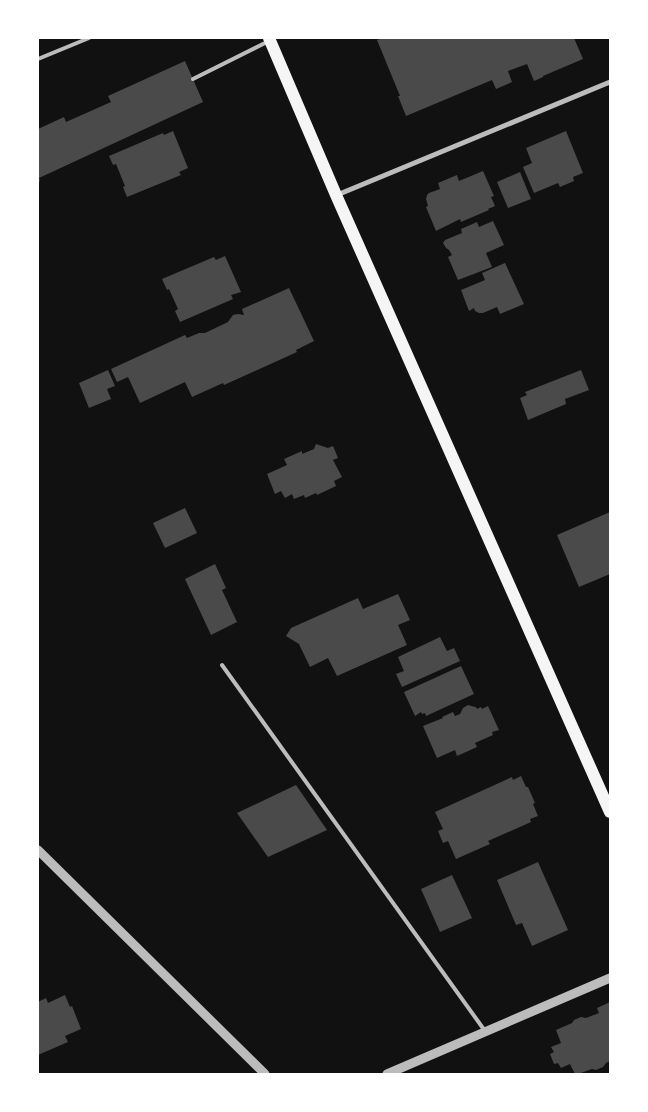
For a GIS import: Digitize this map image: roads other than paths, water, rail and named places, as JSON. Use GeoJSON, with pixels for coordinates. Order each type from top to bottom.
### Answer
{"type":"FeatureCollection","features":[{"type":"Feature","properties":{"kind":"main road"},"geometry":{"type":"LineString","coordinates":[[270,39],[336,195],[610,812]]}},
{"type":"Feature","properties":{"kind":"street"},"geometry":{"type":"LineString","coordinates":[[336,195],[610,82]]}},
{"type":"Feature","properties":{"kind":"street"},"geometry":{"type":"LineString","coordinates":[[38,850],[265,1074]]}},
{"type":"Feature","properties":{"kind":"street"},"geometry":{"type":"LineString","coordinates":[[387,1074],[610,978]]}},
{"type":"Feature","properties":{"kind":"lane"},"geometry":{"type":"LineString","coordinates":[[38,59],[89,38]]}},
{"type":"Feature","properties":{"kind":"lane"},"geometry":{"type":"LineString","coordinates":[[193,80],[270,39]]}},
{"type":"Feature","properties":{"kind":"lane"},"geometry":{"type":"LineString","coordinates":[[222,665],[486,1032]]}}]}
